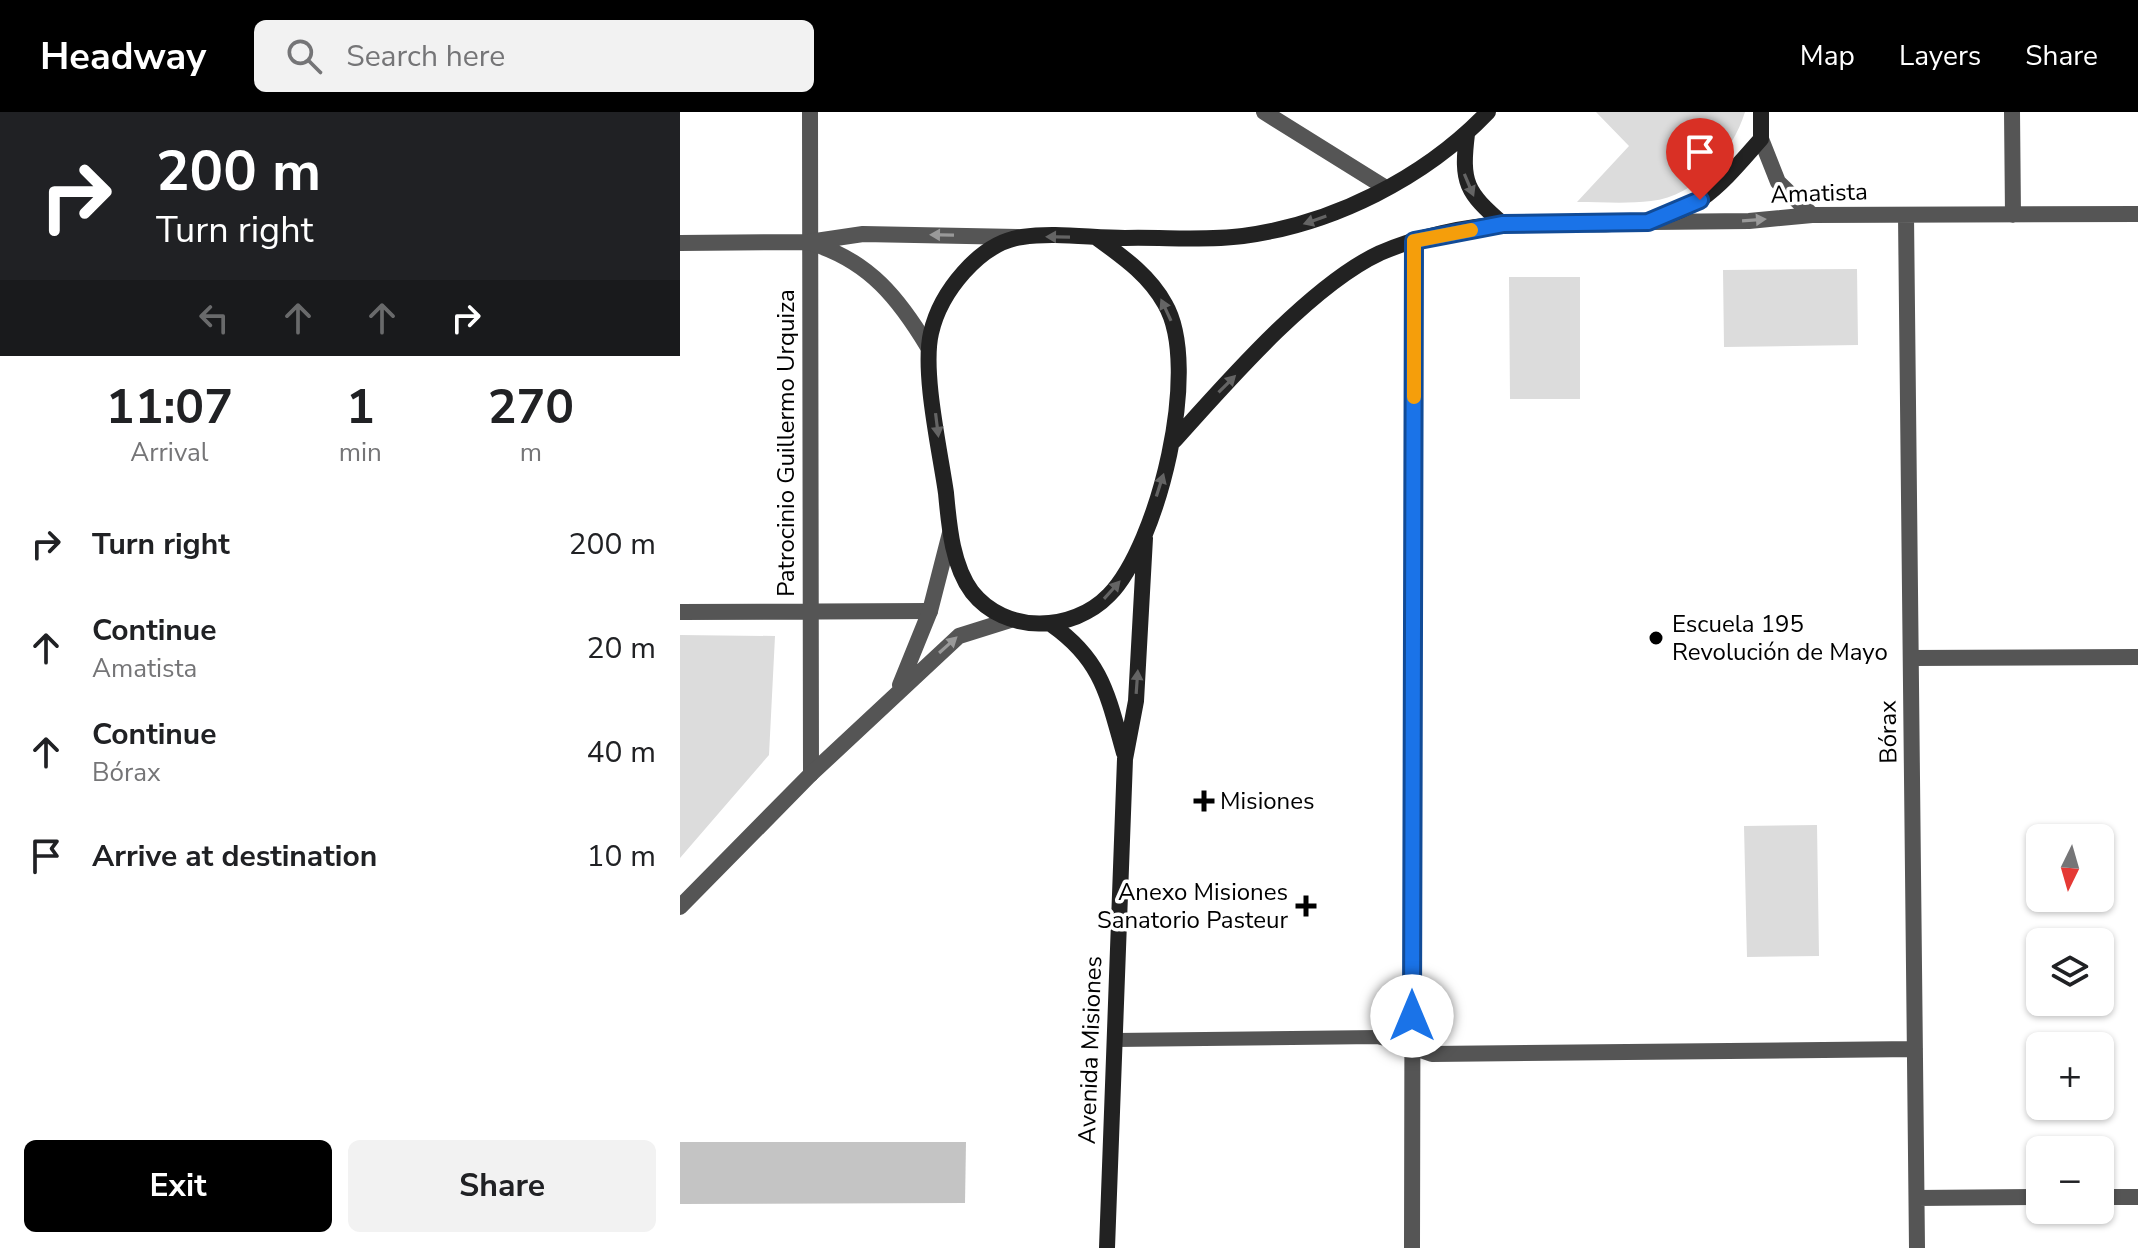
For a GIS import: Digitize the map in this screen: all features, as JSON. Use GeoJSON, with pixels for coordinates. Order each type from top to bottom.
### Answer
{"type":"FeatureCollection","features":[{"type":"Feature","properties":{"kind":"main road"},"geometry":{"type":"LineString","coordinates":[[1097,238],[1141,271],[1166,305],[1178,339],[1180,368],[1174,441],[1126,575],[1106,598],[1052,625],[1010,620],[989,608],[971,590],[959,566],[950,532],[928,347],[936,313],[954,283],[979,258],[1020,237],[1239,236],[1291,228],[1324,218],[1386,188],[1467,134],[1488,112]]}},
{"type":"Feature","properties":{"kind":"main road"},"geometry":{"type":"LineString","coordinates":[[1648,222],[1700,200],[1761,139],[1761,112]]}},
{"type":"Feature","properties":{"kind":"main road"},"geometry":{"type":"LineString","coordinates":[[1467,134],[1463,169],[1467,185],[1475,200],[1503,224]]}},
{"type":"Feature","properties":{"kind":"main road","name":"Amatista"},"geometry":{"type":"LineString","coordinates":[[1174,441],[1318,294],[1348,270],[1414,241],[1503,224],[1648,222]]}},
{"type":"Feature","properties":{"kind":"main road","name":"Avenida Misiones"},"geometry":{"type":"LineString","coordinates":[[1107,1248],[1125,759],[1136,701],[1145,529]]}},
{"type":"Feature","properties":{"kind":"main road","name":"Avenida Misiones"},"geometry":{"type":"LineString","coordinates":[[1052,625],[1078,646],[1103,677],[1125,759]]}},
{"type":"Feature","properties":{"kind":"street","name":"Patrocinio Guillermo Urquiza"},"geometry":{"type":"LineString","coordinates":[[810,112],[811,774]]}},
{"type":"Feature","properties":{"kind":"street"},"geometry":{"type":"LineString","coordinates":[[1264,112],[1386,188]]}},
{"type":"Feature","properties":{"kind":"street"},"geometry":{"type":"LineString","coordinates":[[2012,112],[2013,215]]}},
{"type":"Feature","properties":{"kind":"street"},"geometry":{"type":"LineString","coordinates":[[1761,139],[1778,182],[1812,215]]}},
{"type":"Feature","properties":{"kind":"street","name":"Amatista"},"geometry":{"type":"LineString","coordinates":[[1648,222],[1749,221],[1812,215],[2138,214]]}},
{"type":"Feature","properties":{"kind":"street","name":"Bórax"},"geometry":{"type":"LineString","coordinates":[[1906,215],[1917,1248]]}},
{"type":"Feature","properties":{"kind":"street"},"geometry":{"type":"LineString","coordinates":[[680,243],[809,242],[863,234],[1020,237]]}},
{"type":"Feature","properties":{"kind":"street"},"geometry":{"type":"LineString","coordinates":[[1412,1248],[1414,241]]}},
{"type":"Feature","properties":{"kind":"street"},"geometry":{"type":"LineString","coordinates":[[809,242],[851,259],[888,288],[928,347]]}},
{"type":"Feature","properties":{"kind":"street"},"geometry":{"type":"LineString","coordinates":[[898,690],[930,611],[950,532]]}},
{"type":"Feature","properties":{"kind":"street"},"geometry":{"type":"LineString","coordinates":[[680,612],[930,611]]}},
{"type":"Feature","properties":{"kind":"street"},"geometry":{"type":"LineString","coordinates":[[680,907],[811,774],[959,636],[1010,620]]}},
{"type":"Feature","properties":{"kind":"street"},"geometry":{"type":"LineString","coordinates":[[1911,658],[2138,657]]}},
{"type":"Feature","properties":{"kind":"street"},"geometry":{"type":"LineString","coordinates":[[1412,1047],[1432,1054],[1915,1049]]}},
{"type":"Feature","properties":{"kind":"street"},"geometry":{"type":"LineString","coordinates":[[1917,1198],[2026,1197]]}},
{"type":"Feature","properties":{"kind":"street"},"geometry":{"type":"LineString","coordinates":[[2114,1197],[2138,1197]]}},
{"type":"Feature","properties":{"kind":"lane"},"geometry":{"type":"LineString","coordinates":[[1115,1040],[1378,1037],[1412,1047]]}},
{"type":"Feature","properties":{"kind":"shaded area"},"geometry":{"type":"Polygon","coordinates":[[[1596,112],[1745,112],[1722,157],[1683,191],[1651,201],[1577,202],[1629,146],[1596,112]]]}},
{"type":"Feature","properties":{"kind":"shaded area"},"geometry":{"type":"Polygon","coordinates":[[[1857,269],[1858,345],[1724,347],[1723,270],[1857,269]]]}},
{"type":"Feature","properties":{"kind":"shaded area"},"geometry":{"type":"Polygon","coordinates":[[[1509,277],[1580,277],[1580,399],[1510,399],[1509,277]]]}},
{"type":"Feature","properties":{"kind":"shaded area"},"geometry":{"type":"Polygon","coordinates":[[[680,635],[775,636],[769,755],[680,858],[680,635]]]}},
{"type":"Feature","properties":{"kind":"shaded area"},"geometry":{"type":"Polygon","coordinates":[[[1817,825],[1819,956],[1747,957],[1744,826],[1817,825]]]}},
{"type":"Feature","properties":{"kind":"building"},"geometry":{"type":"Polygon","coordinates":[[[680,1142],[966,1142],[965,1203],[680,1204],[680,1142]]]}},
{"type":"Feature","properties":{"kind":"slow traffic"},"geometry":{"type":"LineString","coordinates":[[1414,397],[1414,241],[1471,230]]}},
{"type":"Feature","properties":{"kind":"place","name":"Escuela 195 Revolución de Mayo"},"geometry":{"type":"Point","coordinates":[1656,638]}},
{"type":"Feature","properties":{"kind":"place","name":"Misiones"},"geometry":{"type":"Point","coordinates":[1204,801]}},
{"type":"Feature","properties":{"kind":"place","name":"Anexo Misiones Sanatorio Pasteur"},"geometry":{"type":"Point","coordinates":[1306,906]}},
{"type":"Feature","properties":{"kind":"route"},"geometry":{"type":"LineString","coordinates":[[1412,1016],[1414,241],[1503,224],[1648,222],[1700,200]]}}]}
